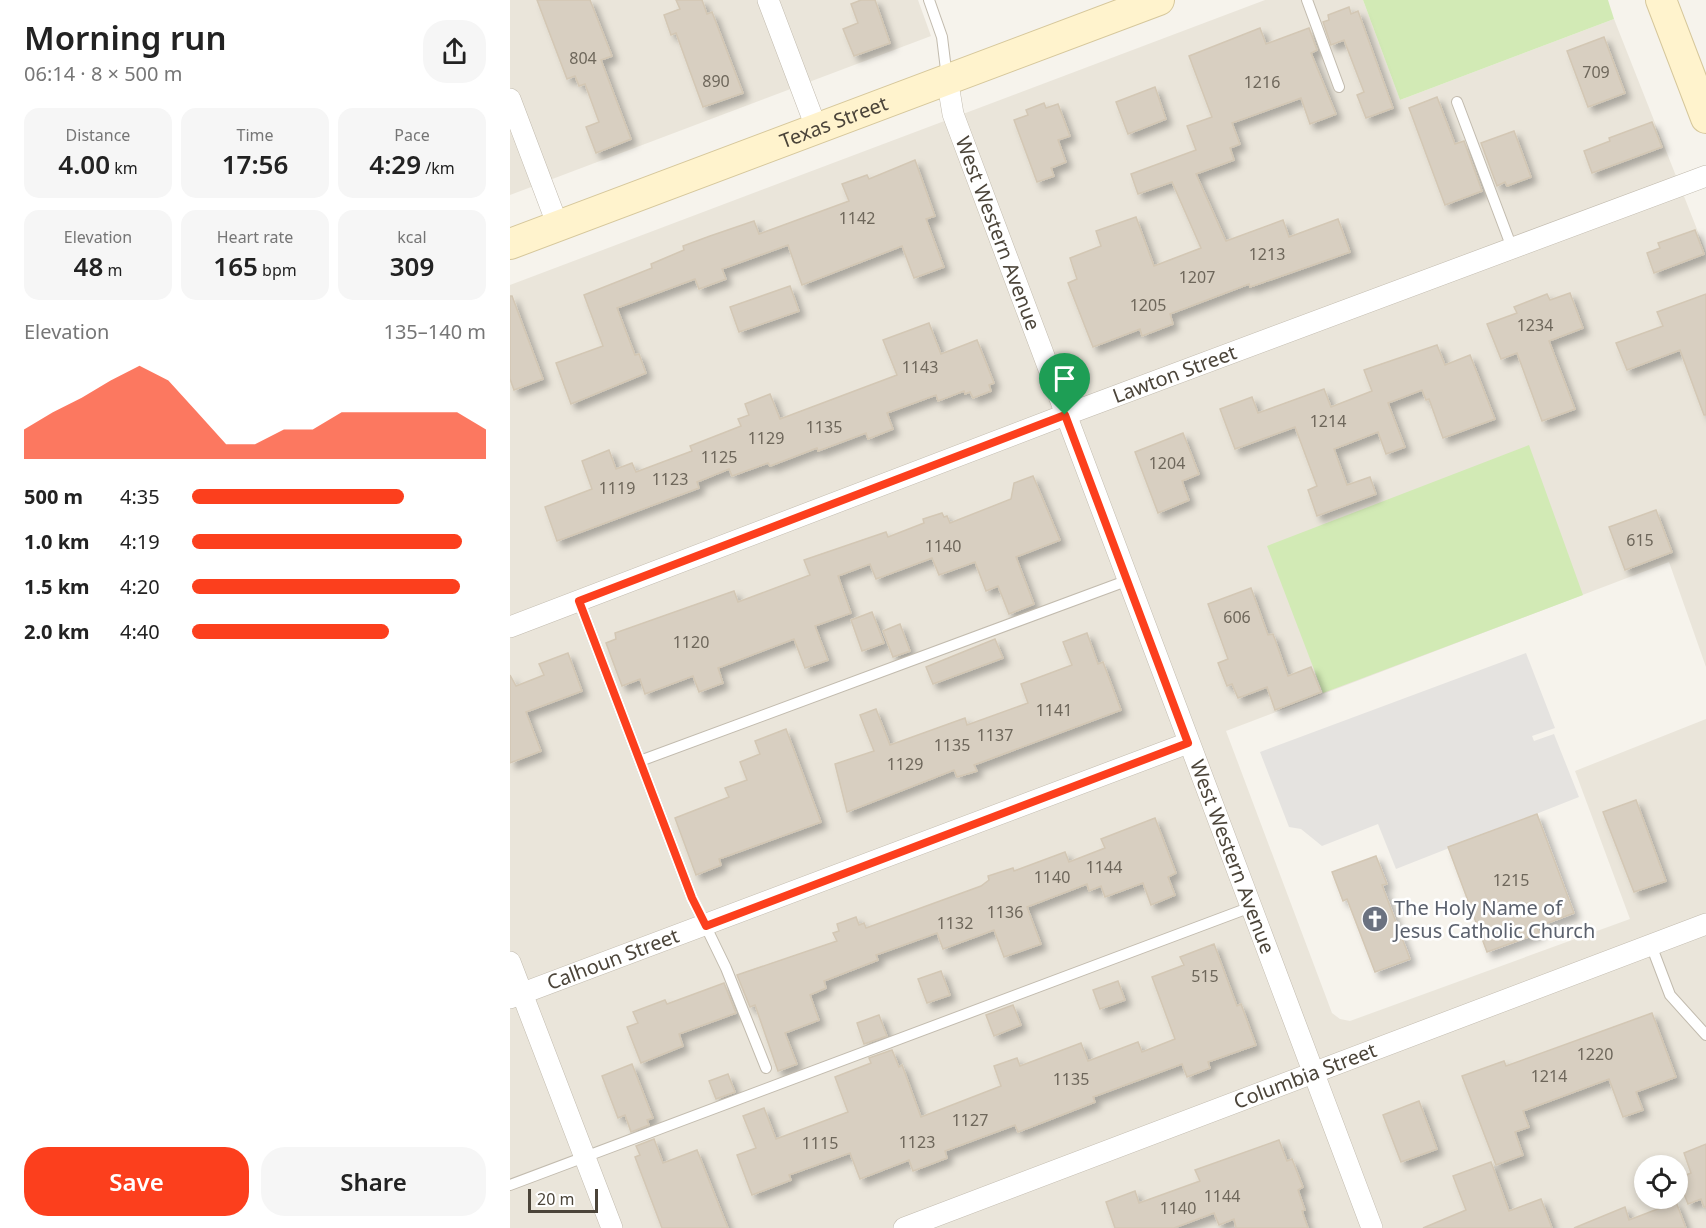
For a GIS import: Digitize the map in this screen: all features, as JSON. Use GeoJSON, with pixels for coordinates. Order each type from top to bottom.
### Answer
{"type":"FeatureCollection","features":[{"type":"Feature","properties":{"kind":"street"},"geometry":{"type":"LineString","coordinates":[[768,0],[816,127]]}},
{"type":"Feature","properties":{"kind":"street","name":"Texas Street"},"geometry":{"type":"LineString","coordinates":[[510,244],[816,127],[1159,0]]}},
{"type":"Feature","properties":{"kind":"street"},"geometry":{"type":"LineString","coordinates":[[1661,0],[1706,118]]}},
{"type":"Feature","properties":{"kind":"street","name":"West Western Avenue"},"geometry":{"type":"LineString","coordinates":[[947,78],[953,114],[1126,581],[1372,1228]]}},
{"type":"Feature","properties":{"kind":"street"},"geometry":{"type":"LineString","coordinates":[[510,99],[558,225]]}},
{"type":"Feature","properties":{"kind":"street","name":"Lawton Street"},"geometry":{"type":"LineString","coordinates":[[510,627],[1065,415],[1706,176]]}},
{"type":"Feature","properties":{"kind":"street","name":"Calhoun Street"},"geometry":{"type":"LineString","coordinates":[[516,996],[1188,743]]}},
{"type":"Feature","properties":{"kind":"street","name":"Columbia Street"},"geometry":{"type":"LineString","coordinates":[[904,1228],[1706,924]]}},
{"type":"Feature","properties":{"kind":"street"},"geometry":{"type":"LineString","coordinates":[[510,962],[516,996],[612,1228]]}},
{"type":"Feature","properties":{"kind":"lane"},"geometry":{"type":"LineString","coordinates":[[929,0],[942,37],[947,78]]}},
{"type":"Feature","properties":{"kind":"lane"},"geometry":{"type":"LineString","coordinates":[[1307,0],[1339,87]]}},
{"type":"Feature","properties":{"kind":"lane"},"geometry":{"type":"LineString","coordinates":[[1457,102],[1512,248]]}},
{"type":"Feature","properties":{"kind":"lane"},"geometry":{"type":"LineString","coordinates":[[640,761],[1126,581]]}},
{"type":"Feature","properties":{"kind":"lane"},"geometry":{"type":"LineString","coordinates":[[579,601],[692,898],[726,968],[766,1068]]}},
{"type":"Feature","properties":{"kind":"lane"},"geometry":{"type":"LineString","coordinates":[[510,1185],[1251,907]]}},
{"type":"Feature","properties":{"kind":"lane"},"geometry":{"type":"LineString","coordinates":[[1651,945],[1670,995],[1706,1035]]}},
{"type":"Feature","properties":{"kind":"shaded area"},"geometry":{"type":"Polygon","coordinates":[[[510,0],[918,0],[931,36],[510,195],[510,0]]]}},
{"type":"Feature","properties":{"kind":"shaded area"},"geometry":{"type":"Polygon","coordinates":[[[1265,0],[1363,0],[1400,100],[1614,19],[1706,252],[1706,667],[1669,562],[1226,731],[1332,1013],[1340,1019],[1350,1021],[1630,919],[1575,771],[1706,719],[1706,1228],[510,1228],[510,285],[1265,0]]]}},
{"type":"Feature","properties":{"kind":"shaded area"},"geometry":{"type":"Polygon","coordinates":[[[1526,653],[1555,728],[1532,736],[1534,741],[1554,734],[1579,797],[1396,869],[1378,824],[1322,846],[1301,829],[1289,827],[1260,752],[1526,653]]]}},
{"type":"Feature","properties":{"kind":"green space"},"geometry":{"type":"Polygon","coordinates":[[[1363,0],[1608,0],[1614,19],[1400,100],[1363,0]]]}},
{"type":"Feature","properties":{"kind":"green space"},"geometry":{"type":"Polygon","coordinates":[[[1529,445],[1583,595],[1323,693],[1267,546],[1529,445]]]}},
{"type":"Feature","properties":{"kind":"building"},"geometry":{"type":"Polygon","coordinates":[[[537,0],[590,0],[612,56],[601,60],[631,139],[596,153],[586,127],[599,122],[585,84],[579,86],[575,76],[567,79],[537,0]]]}},
{"type":"Feature","properties":{"kind":"building"},"geometry":{"type":"Polygon","coordinates":[[[676,0],[702,0],[707,14],[712,12],[743,93],[703,107],[676,33],[671,35],[664,15],[680,9],[676,0]]]}},
{"type":"Feature","properties":{"kind":"building"},"geometry":{"type":"Polygon","coordinates":[[[861,0],[875,0],[890,43],[854,56],[843,29],[858,23],[851,4],[861,0]]]}},
{"type":"Feature","properties":{"kind":"building"},"geometry":{"type":"Polygon","coordinates":[[[1349,7],[1351,14],[1358,11],[1393,108],[1366,118],[1357,95],[1364,92],[1344,40],[1331,45],[1323,22],[1329,20],[1328,15],[1349,7]]]}},
{"type":"Feature","properties":{"kind":"building"},"geometry":{"type":"Polygon","coordinates":[[[1260,28],[1266,44],[1309,28],[1317,50],[1311,53],[1336,114],[1310,124],[1301,98],[1232,123],[1240,144],[1230,148],[1234,160],[1196,174],[1226,241],[1283,220],[1289,237],[1338,219],[1350,252],[1250,287],[1249,284],[1170,314],[1173,324],[1142,336],[1140,329],[1093,347],[1068,283],[1077,279],[1070,258],[1101,246],[1096,231],[1136,217],[1154,266],[1201,248],[1172,182],[1138,194],[1131,174],[1196,150],[1187,126],[1212,117],[1189,56],[1260,28]]]}},
{"type":"Feature","properties":{"kind":"building"},"geometry":{"type":"Polygon","coordinates":[[[1604,37],[1625,93],[1588,107],[1567,51],[1604,37]]]}},
{"type":"Feature","properties":{"kind":"building"},"geometry":{"type":"Polygon","coordinates":[[[1155,87],[1166,119],[1128,134],[1116,102],[1155,87]]]}},
{"type":"Feature","properties":{"kind":"building"},"geometry":{"type":"Polygon","coordinates":[[[1437,97],[1455,144],[1464,141],[1482,191],[1445,205],[1409,108],[1437,97]]]}},
{"type":"Feature","properties":{"kind":"building"},"geometry":{"type":"Polygon","coordinates":[[[1044,103],[1046,108],[1058,104],[1070,136],[1058,140],[1066,162],[1051,168],[1054,176],[1037,182],[1014,120],[1028,115],[1026,110],[1044,103]]]}},
{"type":"Feature","properties":{"kind":"building"},"geometry":{"type":"Polygon","coordinates":[[[1652,122],[1662,147],[1592,173],[1584,151],[1610,141],[1609,138],[1652,122]]]}},
{"type":"Feature","properties":{"kind":"building"},"geometry":{"type":"Polygon","coordinates":[[[1514,131],[1531,177],[1507,186],[1505,182],[1497,186],[1481,143],[1514,131]]]}},
{"type":"Feature","properties":{"kind":"building"},"geometry":{"type":"Polygon","coordinates":[[[915,160],[935,216],[926,219],[944,267],[914,278],[902,246],[802,285],[788,245],[722,269],[726,279],[699,289],[695,279],[617,308],[635,355],[639,354],[646,373],[571,404],[556,363],[603,346],[584,295],[652,268],[651,264],[684,250],[683,246],[710,236],[754,221],[759,234],[849,201],[842,184],[867,175],[869,179],[915,160]]]}},
{"type":"Feature","properties":{"kind":"building"},"geometry":{"type":"Polygon","coordinates":[[[1695,230],[1704,254],[1654,273],[1647,253],[1660,248],[1658,243],[1695,230]]]}},
{"type":"Feature","properties":{"kind":"building"},"geometry":{"type":"Polygon","coordinates":[[[790,286],[799,311],[739,332],[730,307],[790,286]]]}},
{"type":"Feature","properties":{"kind":"building"},"geometry":{"type":"Polygon","coordinates":[[[1570,293],[1583,328],[1549,341],[1575,409],[1542,421],[1517,353],[1501,359],[1487,324],[1517,313],[1514,307],[1547,294],[1550,300],[1570,293]]]}},
{"type":"Feature","properties":{"kind":"building"},"geometry":{"type":"Polygon","coordinates":[[[1706,294],[1706,415],[1704,415],[1680,350],[1627,370],[1616,343],[1663,326],[1657,312],[1706,294]]]}},
{"type":"Feature","properties":{"kind":"building"},"geometry":{"type":"Polygon","coordinates":[[[510,296],[512,296],[543,379],[514,390],[510,379],[510,296]]]}},
{"type":"Feature","properties":{"kind":"building"},"geometry":{"type":"Polygon","coordinates":[[[929,323],[941,354],[977,340],[994,383],[989,385],[991,391],[973,398],[970,392],[965,394],[964,391],[938,401],[936,395],[887,413],[893,429],[868,439],[866,433],[818,451],[817,448],[770,466],[768,463],[732,476],[729,469],[697,482],[699,488],[557,541],[545,507],[592,489],[582,461],[609,450],[616,469],[632,463],[636,472],[692,451],[690,446],[741,426],[738,419],[749,415],[745,404],[770,394],[780,419],[897,375],[883,340],[929,323]]]}},
{"type":"Feature","properties":{"kind":"building"},"geometry":{"type":"Polygon","coordinates":[[[1437,345],[1445,365],[1470,355],[1495,419],[1443,438],[1429,399],[1426,400],[1422,390],[1388,403],[1405,447],[1386,454],[1378,432],[1334,449],[1347,485],[1370,477],[1376,494],[1317,516],[1308,490],[1317,486],[1295,427],[1235,449],[1220,409],[1252,397],[1258,413],[1324,389],[1331,407],[1372,391],[1364,370],[1437,345]]]}},
{"type":"Feature","properties":{"kind":"building"},"geometry":{"type":"Polygon","coordinates":[[[1183,433],[1199,474],[1182,481],[1189,500],[1158,513],[1135,452],[1183,433]]]}},
{"type":"Feature","properties":{"kind":"building"},"geometry":{"type":"Polygon","coordinates":[[[1033,476],[1060,540],[1016,557],[1034,604],[1009,614],[998,586],[986,591],[975,562],[939,575],[932,558],[876,579],[870,564],[838,576],[851,613],[815,626],[828,660],[805,668],[794,639],[718,668],[723,683],[699,692],[693,676],[645,694],[640,679],[622,686],[606,643],[616,639],[615,633],[734,591],[738,602],[810,575],[804,560],[886,532],[888,537],[924,523],[923,519],[942,513],[944,517],[947,516],[950,523],[1011,499],[1014,483],[1033,476]]]}},
{"type":"Feature","properties":{"kind":"building"},"geometry":{"type":"Polygon","coordinates":[[[1656,510],[1672,552],[1625,570],[1609,527],[1656,510]]]}},
{"type":"Feature","properties":{"kind":"building"},"geometry":{"type":"Polygon","coordinates":[[[1251,588],[1268,635],[1273,634],[1288,676],[1311,667],[1321,692],[1275,710],[1267,687],[1238,698],[1232,684],[1227,686],[1218,663],[1228,659],[1208,604],[1251,588]]]}},
{"type":"Feature","properties":{"kind":"building"},"geometry":{"type":"Polygon","coordinates":[[[872,612],[884,643],[862,651],[851,620],[872,612]]]}},
{"type":"Feature","properties":{"kind":"building"},"geometry":{"type":"Polygon","coordinates":[[[900,624],[910,651],[893,657],[883,631],[900,624]]]}},
{"type":"Feature","properties":{"kind":"building"},"geometry":{"type":"Polygon","coordinates":[[[1087,633],[1098,664],[1103,662],[1121,710],[974,765],[977,771],[957,777],[954,770],[847,812],[835,764],[874,751],[860,715],[876,709],[890,745],[965,718],[967,725],[1028,703],[1021,684],[1072,665],[1063,642],[1087,633]]]}},
{"type":"Feature","properties":{"kind":"building"},"geometry":{"type":"Polygon","coordinates":[[[995,639],[1003,658],[933,684],[926,667],[995,639]]]}},
{"type":"Feature","properties":{"kind":"building"},"geometry":{"type":"Polygon","coordinates":[[[568,653],[582,691],[526,712],[541,751],[510,763],[510,675],[516,686],[544,675],[539,664],[568,653]]]}},
{"type":"Feature","properties":{"kind":"building"},"geometry":{"type":"Polygon","coordinates":[[[786,729],[821,822],[719,859],[721,865],[696,875],[675,818],[729,797],[725,788],[747,780],[740,762],[760,754],[755,741],[786,729]]]}},
{"type":"Feature","properties":{"kind":"building"},"geometry":{"type":"Polygon","coordinates":[[[1636,800],[1666,881],[1634,892],[1603,812],[1636,800]]]}},
{"type":"Feature","properties":{"kind":"building"},"geometry":{"type":"Polygon","coordinates":[[[1537,814],[1574,913],[1537,927],[1539,933],[1487,952],[1448,847],[1537,814]]]}},
{"type":"Feature","properties":{"kind":"building"},"geometry":{"type":"Polygon","coordinates":[[[1155,818],[1176,873],[1168,877],[1175,895],[1151,905],[1143,883],[1105,897],[1101,886],[1089,891],[1087,884],[1027,907],[1041,944],[1004,957],[994,930],[943,949],[937,933],[876,955],[878,960],[824,981],[826,988],[810,995],[819,1020],[785,1033],[797,1064],[778,1071],[755,1005],[750,1007],[737,975],[837,941],[833,933],[839,931],[837,924],[856,917],[859,925],[864,923],[866,928],[981,886],[989,880],[988,876],[1013,868],[1014,871],[1065,852],[1069,862],[1105,848],[1101,839],[1155,818]]]}},
{"type":"Feature","properties":{"kind":"building","name":"The Holy Name of Jesus Catholic Church"},"geometry":{"type":"Polygon","coordinates":[[[1376,856],[1387,884],[1382,885],[1410,959],[1375,972],[1347,899],[1343,901],[1332,872],[1376,856]]]}},
{"type":"Feature","properties":{"kind":"building"},"geometry":{"type":"Polygon","coordinates":[[[1214,944],[1237,1006],[1241,1004],[1256,1045],[1208,1062],[1210,1068],[1187,1077],[1182,1064],[1093,1097],[1095,1102],[1018,1132],[1015,1125],[945,1151],[947,1158],[913,1171],[909,1160],[860,1179],[850,1153],[789,1175],[791,1180],[752,1195],[737,1155],[756,1148],[743,1116],[764,1108],[776,1139],[848,1112],[835,1077],[871,1063],[869,1058],[892,1050],[899,1067],[902,1065],[921,1117],[1001,1086],[994,1066],[1017,1058],[1020,1066],[1081,1043],[1088,1061],[1138,1042],[1142,1052],[1175,1039],[1152,977],[1184,965],[1180,957],[1214,944]]]}},
{"type":"Feature","properties":{"kind":"building"},"geometry":{"type":"Polygon","coordinates":[[[941,971],[950,995],[927,1003],[918,979],[941,971]]]}},
{"type":"Feature","properties":{"kind":"building"},"geometry":{"type":"Polygon","coordinates":[[[1118,981],[1125,1000],[1100,1009],[1093,990],[1118,981]]]}},
{"type":"Feature","properties":{"kind":"building"},"geometry":{"type":"Polygon","coordinates":[[[724,983],[736,1013],[679,1034],[683,1046],[641,1063],[627,1027],[638,1023],[633,1012],[665,1000],[667,1004],[724,983]]]}},
{"type":"Feature","properties":{"kind":"building"},"geometry":{"type":"Polygon","coordinates":[[[1013,1005],[1021,1025],[994,1036],[986,1015],[1013,1005]]]}},
{"type":"Feature","properties":{"kind":"building"},"geometry":{"type":"Polygon","coordinates":[[[1652,1013],[1676,1077],[1636,1092],[1643,1110],[1623,1117],[1609,1079],[1523,1111],[1529,1127],[1515,1132],[1523,1155],[1496,1165],[1462,1076],[1504,1061],[1506,1066],[1652,1013]]]}},
{"type":"Feature","properties":{"kind":"building"},"geometry":{"type":"Polygon","coordinates":[[[879,1015],[887,1036],[864,1044],[857,1023],[879,1015]]]}},
{"type":"Feature","properties":{"kind":"building"},"geometry":{"type":"Polygon","coordinates":[[[632,1064],[653,1118],[647,1120],[649,1125],[631,1132],[625,1115],[618,1118],[602,1076],[632,1064]]]}},
{"type":"Feature","properties":{"kind":"building"},"geometry":{"type":"Polygon","coordinates":[[[728,1074],[735,1092],[716,1099],[709,1081],[728,1074]]]}},
{"type":"Feature","properties":{"kind":"building"},"geometry":{"type":"Polygon","coordinates":[[[1419,1101],[1437,1149],[1401,1162],[1383,1115],[1419,1101]]]}},
{"type":"Feature","properties":{"kind":"building"},"geometry":{"type":"Polygon","coordinates":[[[654,1139],[663,1163],[697,1150],[728,1228],[662,1228],[635,1157],[640,1155],[636,1146],[654,1139]]]}},
{"type":"Feature","properties":{"kind":"building"},"geometry":{"type":"Polygon","coordinates":[[[1279,1140],[1287,1161],[1292,1159],[1303,1187],[1298,1190],[1308,1228],[1236,1228],[1234,1219],[1219,1225],[1214,1213],[1174,1228],[1115,1228],[1106,1202],[1135,1191],[1139,1203],[1200,1181],[1195,1170],[1279,1140]]]}},
{"type":"Feature","properties":{"kind":"building"},"geometry":{"type":"Polygon","coordinates":[[[1706,1144],[1706,1207],[1701,1199],[1688,1204],[1688,1174],[1691,1173],[1688,1155],[1684,1153],[1706,1144]]]}},
{"type":"Feature","properties":{"kind":"building"},"geometry":{"type":"Polygon","coordinates":[[[1491,1162],[1509,1211],[1541,1199],[1552,1228],[1423,1228],[1466,1210],[1453,1176],[1491,1162]]]}},
{"type":"Feature","properties":{"kind":"building"},"geometry":{"type":"Polygon","coordinates":[[[1625,1207],[1629,1220],[1658,1209],[1679,1209],[1686,1228],[1574,1228],[1625,1207]]]}},
{"type":"Feature","properties":{"kind":"place","name":"The Holy Name of Jesus Catholic Church"},"geometry":{"type":"Point","coordinates":[1375,919]}},
{"type":"Feature","properties":{"kind":"route"},"geometry":{"type":"LineString","coordinates":[[1065,415],[1188,743],[706,926],[692,898],[579,601],[1065,415]]}}]}
